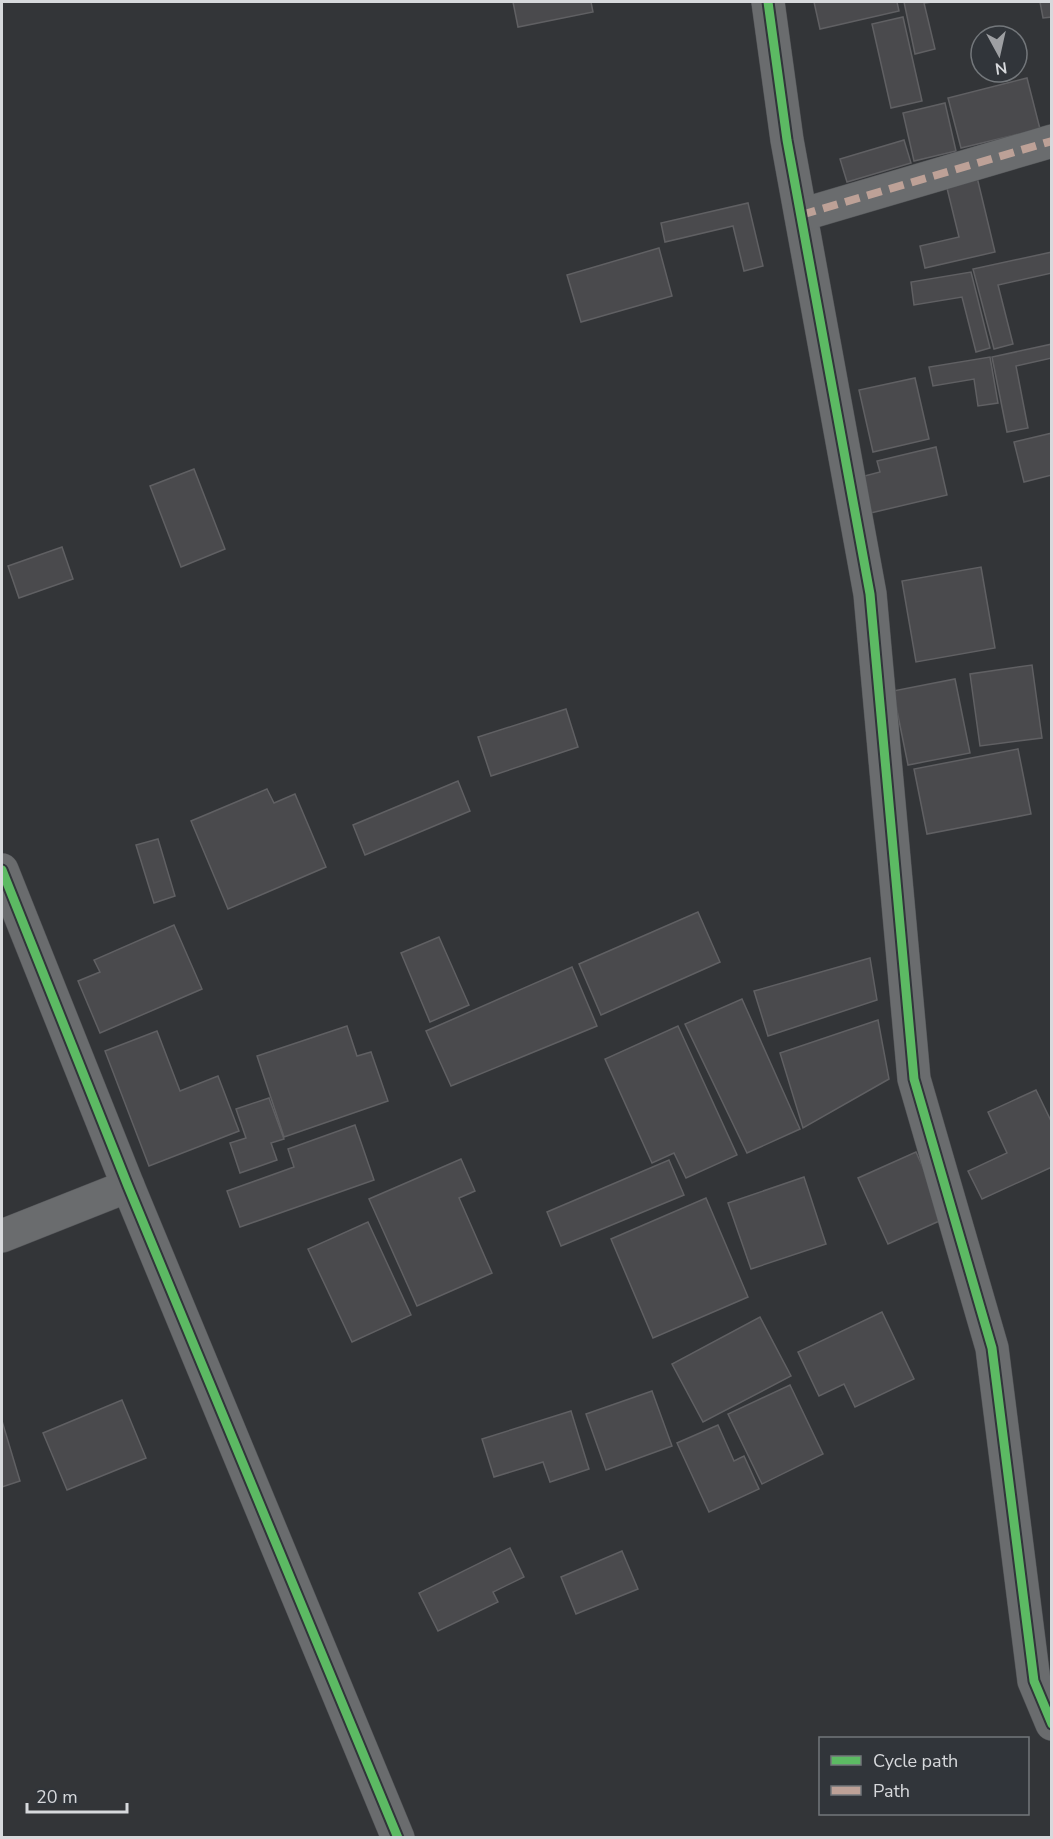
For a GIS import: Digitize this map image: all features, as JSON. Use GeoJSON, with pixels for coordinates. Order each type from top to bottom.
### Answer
{"type":"FeatureCollection","features":[{"type":"Feature","properties":{"kind":"street"},"geometry":{"type":"LineString","coordinates":[[768,2],[787,140],[870,594],[914,1079],[992,1348],[1034,1681],[1052,1724]]}},
{"type":"Feature","properties":{"kind":"street"},"geometry":{"type":"LineString","coordinates":[[801,215],[1052,141]]}},
{"type":"Feature","properties":{"kind":"street"},"geometry":{"type":"LineString","coordinates":[[2,870],[128,1186],[398,1838]]}},
{"type":"Feature","properties":{"kind":"street"},"geometry":{"type":"LineString","coordinates":[[2,1236],[128,1186]]}},
{"type":"Feature","properties":{"kind":"building"},"geometry":{"type":"Polygon","coordinates":[[[513,2],[591,2],[593,12],[518,27],[513,2]]]}},
{"type":"Feature","properties":{"kind":"building"},"geometry":{"type":"Polygon","coordinates":[[[814,2],[897,2],[899,11],[820,29],[814,2]]]}},
{"type":"Feature","properties":{"kind":"building"},"geometry":{"type":"Polygon","coordinates":[[[904,2],[933,2],[924,3],[935,49],[915,54],[904,2]]]}},
{"type":"Feature","properties":{"kind":"building"},"geometry":{"type":"Polygon","coordinates":[[[1040,2],[1052,2],[1052,17],[1043,18],[1040,2]]]}},
{"type":"Feature","properties":{"kind":"building"},"geometry":{"type":"Polygon","coordinates":[[[903,17],[922,101],[891,108],[872,24],[903,17]]]}},
{"type":"Feature","properties":{"kind":"building"},"geometry":{"type":"Polygon","coordinates":[[[1003,84],[1029,84],[1040,129],[961,148],[948,98],[1003,84]]]}},
{"type":"Feature","properties":{"kind":"building"},"geometry":{"type":"Polygon","coordinates":[[[945,103],[956,151],[914,161],[903,113],[945,103]]]}},
{"type":"Feature","properties":{"kind":"building"},"geometry":{"type":"Polygon","coordinates":[[[904,140],[911,163],[847,182],[840,159],[904,140]]]}},
{"type":"Feature","properties":{"kind":"building"},"geometry":{"type":"Polygon","coordinates":[[[976,173],[995,252],[925,268],[920,246],[959,237],[945,180],[976,173]]]}},
{"type":"Feature","properties":{"kind":"building"},"geometry":{"type":"Polygon","coordinates":[[[748,203],[763,266],[744,271],[733,226],[665,242],[661,223],[748,203]]]}},
{"type":"Feature","properties":{"kind":"building"},"geometry":{"type":"Polygon","coordinates":[[[659,248],[672,296],[581,322],[567,275],[659,248]]]}},
{"type":"Feature","properties":{"kind":"building"},"geometry":{"type":"Polygon","coordinates":[[[1052,252],[1052,273],[998,285],[1013,344],[994,349],[973,269],[1052,252]]]}},
{"type":"Feature","properties":{"kind":"building"},"geometry":{"type":"Polygon","coordinates":[[[971,272],[990,348],[976,352],[962,297],[914,305],[911,282],[971,272]]]}},
{"type":"Feature","properties":{"kind":"building"},"geometry":{"type":"Polygon","coordinates":[[[1052,344],[1052,358],[1016,366],[1028,428],[1007,432],[992,357],[1052,344]]]}},
{"type":"Feature","properties":{"kind":"building"},"geometry":{"type":"Polygon","coordinates":[[[990,357],[998,403],[978,406],[974,379],[933,386],[929,367],[990,357]]]}},
{"type":"Feature","properties":{"kind":"building"},"geometry":{"type":"Polygon","coordinates":[[[915,378],[929,439],[873,452],[859,390],[915,378]]]}},
{"type":"Feature","properties":{"kind":"building"},"geometry":{"type":"Polygon","coordinates":[[[1052,433],[1052,475],[1024,482],[1014,442],[1052,433]]]}},
{"type":"Feature","properties":{"kind":"building"},"geometry":{"type":"Polygon","coordinates":[[[936,447],[947,495],[862,515],[853,479],[880,472],[877,461],[936,447]]]}},
{"type":"Feature","properties":{"kind":"building"},"geometry":{"type":"Polygon","coordinates":[[[194,469],[225,549],[181,567],[150,486],[194,469]]]}},
{"type":"Feature","properties":{"kind":"building"},"geometry":{"type":"Polygon","coordinates":[[[62,547],[73,579],[19,598],[8,566],[62,547]]]}},
{"type":"Feature","properties":{"kind":"building"},"geometry":{"type":"Polygon","coordinates":[[[981,567],[995,648],[916,662],[902,581],[981,567]]]}},
{"type":"Feature","properties":{"kind":"building"},"geometry":{"type":"Polygon","coordinates":[[[1032,665],[1042,738],[980,746],[970,674],[1032,665]]]}},
{"type":"Feature","properties":{"kind":"building"},"geometry":{"type":"Polygon","coordinates":[[[955,679],[970,753],[908,765],[893,691],[955,679]]]}},
{"type":"Feature","properties":{"kind":"building"},"geometry":{"type":"Polygon","coordinates":[[[566,709],[578,747],[491,776],[478,737],[566,709]]]}},
{"type":"Feature","properties":{"kind":"building"},"geometry":{"type":"Polygon","coordinates":[[[1018,749],[1031,814],[927,834],[914,769],[1018,749]]]}},
{"type":"Feature","properties":{"kind":"building"},"geometry":{"type":"Polygon","coordinates":[[[458,781],[470,811],[365,855],[353,825],[458,781]]]}},
{"type":"Feature","properties":{"kind":"building"},"geometry":{"type":"Polygon","coordinates":[[[267,789],[274,803],[295,794],[326,867],[228,909],[191,821],[267,789]]]}},
{"type":"Feature","properties":{"kind":"building"},"geometry":{"type":"Polygon","coordinates":[[[158,839],[175,896],[154,903],[136,845],[158,839]]]}},
{"type":"Feature","properties":{"kind":"building"},"geometry":{"type":"Polygon","coordinates":[[[698,912],[720,962],[601,1015],[579,964],[698,912]]]}},
{"type":"Feature","properties":{"kind":"building"},"geometry":{"type":"Polygon","coordinates":[[[174,925],[202,989],[100,1033],[78,981],[100,972],[94,960],[174,925]]]}},
{"type":"Feature","properties":{"kind":"building"},"geometry":{"type":"Polygon","coordinates":[[[439,937],[469,1005],[430,1022],[401,953],[439,937]]]}},
{"type":"Feature","properties":{"kind":"building"},"geometry":{"type":"Polygon","coordinates":[[[870,958],[877,1000],[768,1036],[754,991],[870,958]]]}},
{"type":"Feature","properties":{"kind":"building"},"geometry":{"type":"Polygon","coordinates":[[[572,967],[597,1026],[451,1086],[426,1031],[572,967]]]}},
{"type":"Feature","properties":{"kind":"building"},"geometry":{"type":"Polygon","coordinates":[[[742,999],[800,1129],[747,1153],[685,1024],[742,999]]]}},
{"type":"Feature","properties":{"kind":"building"},"geometry":{"type":"Polygon","coordinates":[[[878,1020],[889,1079],[803,1128],[780,1053],[878,1020]]]}},
{"type":"Feature","properties":{"kind":"building"},"geometry":{"type":"Polygon","coordinates":[[[347,1026],[357,1056],[371,1052],[388,1101],[284,1137],[257,1056],[347,1026]]]}},
{"type":"Feature","properties":{"kind":"building"},"geometry":{"type":"Polygon","coordinates":[[[678,1026],[737,1155],[686,1178],[674,1153],[652,1163],[605,1059],[678,1026]]]}},
{"type":"Feature","properties":{"kind":"building"},"geometry":{"type":"Polygon","coordinates":[[[157,1031],[180,1091],[218,1076],[239,1131],[149,1166],[105,1051],[157,1031]]]}},
{"type":"Feature","properties":{"kind":"building"},"geometry":{"type":"Polygon","coordinates":[[[1036,1090],[1052,1123],[1052,1167],[982,1199],[968,1171],[1007,1153],[988,1112],[1036,1090]]]}},
{"type":"Feature","properties":{"kind":"building"},"geometry":{"type":"Polygon","coordinates":[[[269,1098],[284,1139],[271,1143],[277,1160],[240,1173],[230,1143],[246,1138],[236,1109],[269,1098]]]}},
{"type":"Feature","properties":{"kind":"building"},"geometry":{"type":"Polygon","coordinates":[[[355,1125],[374,1180],[240,1227],[227,1191],[294,1167],[288,1149],[355,1125]]]}},
{"type":"Feature","properties":{"kind":"building"},"geometry":{"type":"Polygon","coordinates":[[[916,1152],[946,1218],[888,1244],[858,1178],[916,1152]]]}},
{"type":"Feature","properties":{"kind":"building"},"geometry":{"type":"Polygon","coordinates":[[[461,1159],[475,1191],[459,1198],[492,1273],[417,1306],[369,1199],[461,1159]]]}},
{"type":"Feature","properties":{"kind":"building"},"geometry":{"type":"Polygon","coordinates":[[[669,1160],[684,1195],[561,1246],[547,1212],[669,1160]]]}},
{"type":"Feature","properties":{"kind":"building"},"geometry":{"type":"Polygon","coordinates":[[[804,1177],[826,1244],[751,1269],[728,1203],[804,1177]]]}},
{"type":"Feature","properties":{"kind":"building"},"geometry":{"type":"Polygon","coordinates":[[[706,1198],[748,1297],[653,1338],[611,1239],[706,1198]]]}},
{"type":"Feature","properties":{"kind":"building"},"geometry":{"type":"Polygon","coordinates":[[[368,1222],[411,1315],[352,1342],[308,1249],[368,1222]]]}},
{"type":"Feature","properties":{"kind":"building"},"geometry":{"type":"Polygon","coordinates":[[[882,1312],[914,1379],[855,1407],[844,1384],[819,1396],[798,1352],[882,1312]]]}},
{"type":"Feature","properties":{"kind":"building"},"geometry":{"type":"Polygon","coordinates":[[[760,1317],[791,1376],[703,1422],[672,1364],[760,1317]]]}},
{"type":"Feature","properties":{"kind":"building"},"geometry":{"type":"Polygon","coordinates":[[[790,1385],[823,1454],[762,1484],[728,1414],[790,1385]]]}},
{"type":"Feature","properties":{"kind":"building"},"geometry":{"type":"Polygon","coordinates":[[[652,1391],[672,1446],[606,1470],[586,1414],[652,1391]]]}},
{"type":"Feature","properties":{"kind":"building"},"geometry":{"type":"Polygon","coordinates":[[[122,1400],[146,1458],[67,1490],[43,1433],[122,1400]]]}},
{"type":"Feature","properties":{"kind":"building"},"geometry":{"type":"Polygon","coordinates":[[[571,1411],[589,1469],[550,1482],[543,1462],[494,1477],[482,1439],[571,1411]]]}},
{"type":"Feature","properties":{"kind":"building"},"geometry":{"type":"Polygon","coordinates":[[[2,1421],[20,1481],[2,1487],[2,1421]]]}},
{"type":"Feature","properties":{"kind":"building"},"geometry":{"type":"Polygon","coordinates":[[[718,1425],[734,1461],[744,1456],[759,1489],[709,1512],[677,1443],[718,1425]]]}},
{"type":"Feature","properties":{"kind":"building"},"geometry":{"type":"Polygon","coordinates":[[[510,1548],[524,1577],[493,1592],[498,1602],[438,1631],[419,1593],[510,1548]]]}},
{"type":"Feature","properties":{"kind":"building"},"geometry":{"type":"Polygon","coordinates":[[[622,1551],[638,1589],[576,1614],[561,1577],[622,1551]]]}},
{"type":"Feature","properties":{"kind":"marked path"},"geometry":{"type":"LineString","coordinates":[[801,215],[1052,141]]}},
{"type":"Feature","properties":{"kind":"cycle path"},"geometry":{"type":"LineString","coordinates":[[768,2],[787,140],[870,594],[914,1079],[992,1348],[1034,1681],[1052,1724]]}},
{"type":"Feature","properties":{"kind":"cycle path"},"geometry":{"type":"LineString","coordinates":[[2,870],[128,1186],[398,1838]]}}]}
